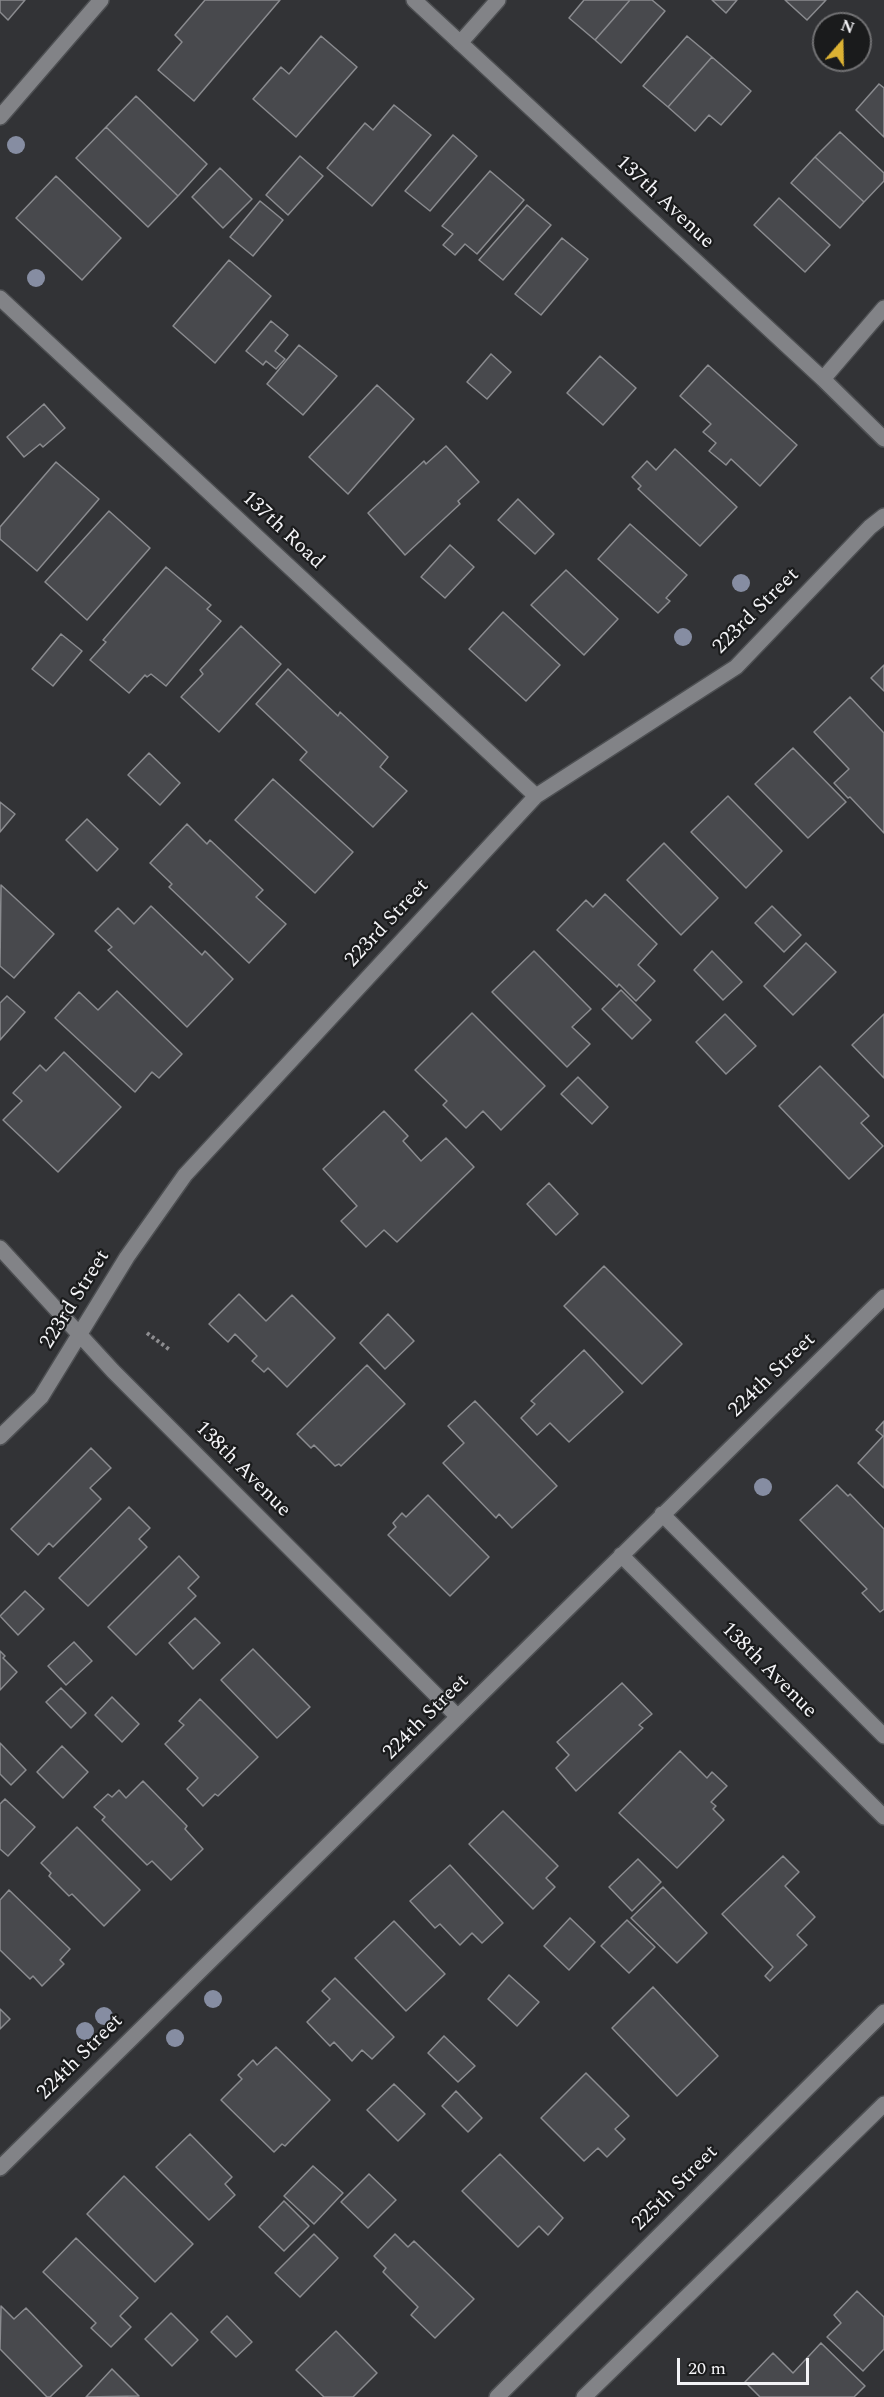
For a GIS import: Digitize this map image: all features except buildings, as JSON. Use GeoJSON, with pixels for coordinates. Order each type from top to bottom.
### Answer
{"type":"FeatureCollection","features":[{"type":"Feature","properties":{"kind":"street"},"geometry":{"type":"LineString","coordinates":[[0,117],[101,0]]}},
{"type":"Feature","properties":{"kind":"street","name":"137th Avenue"},"geometry":{"type":"LineString","coordinates":[[414,0],[823,379],[884,439]]}},
{"type":"Feature","properties":{"kind":"street"},"geometry":{"type":"LineString","coordinates":[[460,44],[498,0]]}},
{"type":"Feature","properties":{"kind":"street","name":"137th Road"},"geometry":{"type":"LineString","coordinates":[[0,298],[536,795]]}},
{"type":"Feature","properties":{"kind":"street"},"geometry":{"type":"LineString","coordinates":[[823,379],[884,308]]}},
{"type":"Feature","properties":{"kind":"street","name":"223rd Street"},"geometry":{"type":"LineString","coordinates":[[0,1437],[41,1397],[127,1257],[185,1175],[536,795],[736,667],[870,527],[884,516]]}},
{"type":"Feature","properties":{"kind":"street","name":"138th Avenue"},"geometry":{"type":"LineString","coordinates":[[0,1248],[79,1336],[458,1717]]}},
{"type":"Feature","properties":{"kind":"street","name":"224th Street"},"geometry":{"type":"LineString","coordinates":[[0,2168],[884,1297]]}},
{"type":"Feature","properties":{"kind":"street","name":"138th Avenue"},"geometry":{"type":"LineString","coordinates":[[662,1514],[884,1736]]}},
{"type":"Feature","properties":{"kind":"street","name":"138th Avenue"},"geometry":{"type":"LineString","coordinates":[[621,1555],[884,1817]]}},
{"type":"Feature","properties":{"kind":"street","name":"225th Street"},"geometry":{"type":"LineString","coordinates":[[497,2397],[884,2012]]}},
{"type":"Feature","properties":{"kind":"street"},"geometry":{"type":"LineString","coordinates":[[584,2397],[884,2104]]}},
{"type":"Feature","properties":{"kind":"path"},"geometry":{"type":"LineString","coordinates":[[147,1333],[170,1350]]}}]}
